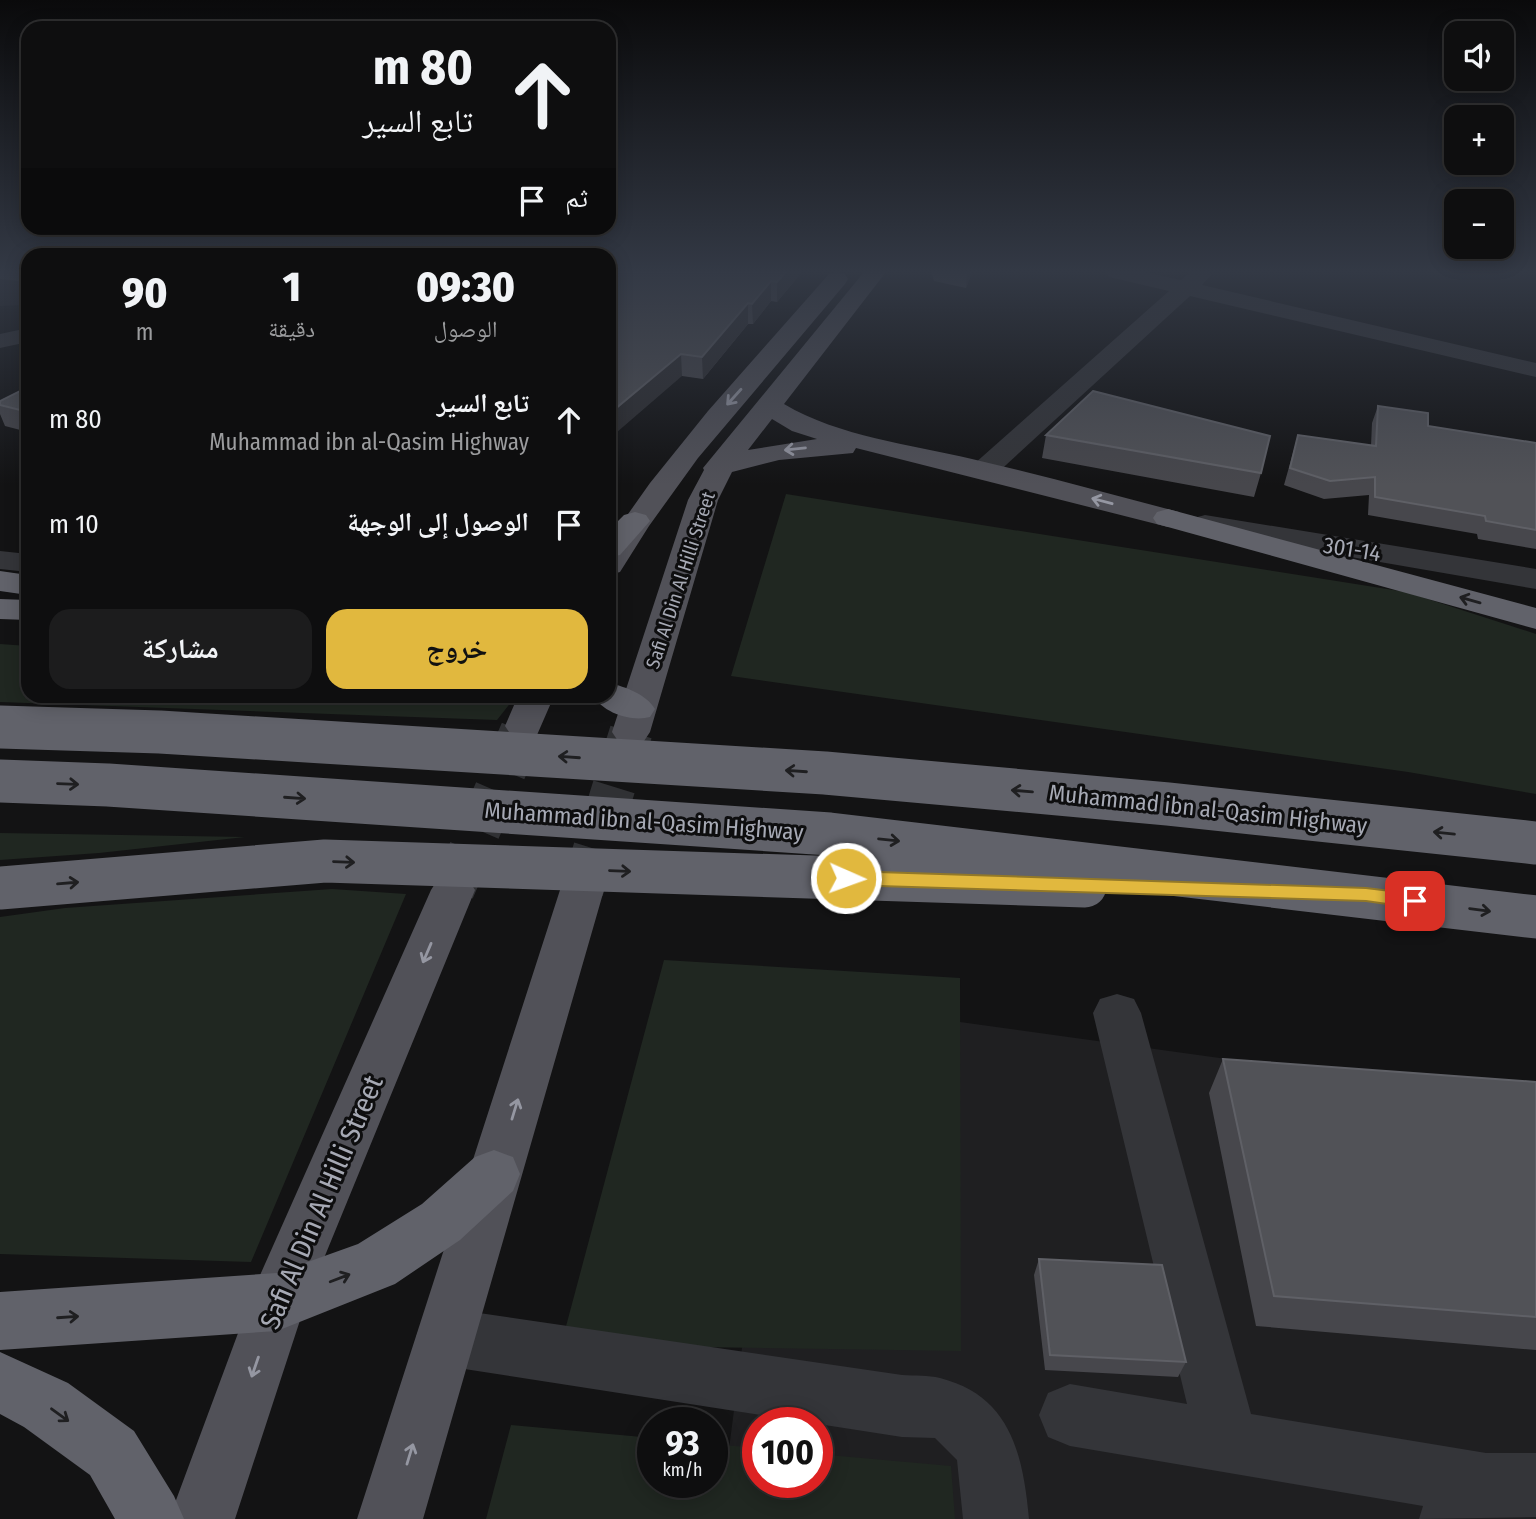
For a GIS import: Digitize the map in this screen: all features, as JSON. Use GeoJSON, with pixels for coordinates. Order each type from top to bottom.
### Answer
{"type":"FeatureCollection","features":[{"type":"Feature","properties":{"kind":"highway"},"geometry":{"type":"LineString","coordinates":[[1168,518],[1380,573],[1536,619]]}},
{"type":"Feature","properties":{"kind":"highway"},"geometry":{"type":"LineString","coordinates":[[616,541],[635,521]]}},
{"type":"Feature","properties":{"kind":"highway"},"geometry":{"type":"LineString","coordinates":[[0,581],[21,584]]}},
{"type":"Feature","properties":{"kind":"highway"},"geometry":{"type":"LineString","coordinates":[[0,609],[21,610]]}},
{"type":"Feature","properties":{"kind":"highway","name":"Muhammad ibn al-Qasim Highway"},"geometry":{"type":"LineString","coordinates":[[0,727],[160,732],[825,773],[1168,804],[1536,843]]}},
{"type":"Feature","properties":{"kind":"highway","name":"Muhammad ibn al-Qasim Highway"},"geometry":{"type":"LineString","coordinates":[[0,782],[108,785],[830,834],[1536,917]]}},
{"type":"Feature","properties":{"kind":"highway"},"geometry":{"type":"LineString","coordinates":[[0,888],[325,861],[1366,895]]}},
{"type":"Feature","properties":{"kind":"highway"},"geometry":{"type":"LineString","coordinates":[[0,1321],[277,1302],[375,1265],[441,1222],[494,1174]]}},
{"type":"Feature","properties":{"kind":"highway"},"geometry":{"type":"LineString","coordinates":[[0,1382],[46,1405],[112,1453],[151,1519]]}},
{"type":"Feature","properties":{"kind":"main road","name":"Safi Al Din Al Hilli Street"},"geometry":{"type":"LineString","coordinates":[[616,553],[635,521],[705,429],[781,343]]}},
{"type":"Feature","properties":{"kind":"main road","name":"Safi Al Din Al Hilli Street"},"geometry":{"type":"LineString","coordinates":[[626,712],[703,500],[721,466],[819,343]]}},
{"type":"Feature","properties":{"kind":"main road"},"geometry":{"type":"LineString","coordinates":[[769,406],[810,428],[1168,518]]}},
{"type":"Feature","properties":{"kind":"main road"},"geometry":{"type":"LineString","coordinates":[[635,521],[683,484],[721,466],[787,450],[824,447],[887,449]]}},
{"type":"Feature","properties":{"kind":"main road","name":"Safi Al Din Al Hilli Street"},"geometry":{"type":"LineString","coordinates":[[202,1519],[277,1302],[453,890]]}},
{"type":"Feature","properties":{"kind":"main road"},"geometry":{"type":"LineString","coordinates":[[390,1519],[582,890]]}},
{"type":"Feature","properties":{"kind":"street"},"geometry":{"type":"LineString","coordinates":[[984,470],[1125,343]]}},
{"type":"Feature","properties":{"kind":"street"},"geometry":{"type":"LineString","coordinates":[[1433,343],[1536,370]]}},
{"type":"Feature","properties":{"kind":"street","name":"301-14"},"geometry":{"type":"LineString","coordinates":[[1168,518],[1536,579]]}},
{"type":"Feature","properties":{"kind":"street"},"geometry":{"type":"LineString","coordinates":[[0,560],[21,562]]}},
{"type":"Feature","properties":{"kind":"street"},"geometry":{"type":"LineString","coordinates":[[1117,1013],[1227,1441]]}},
{"type":"Feature","properties":{"kind":"street"},"geometry":{"type":"LineString","coordinates":[[445,1337],[888,1404],[943,1409],[975,1428],[993,1472],[996,1519]]}},
{"type":"Feature","properties":{"kind":"street"},"geometry":{"type":"LineString","coordinates":[[1070,1415],[1227,1441],[1491,1496]]}},
{"type":"Feature","properties":{"kind":"shaded area"},"geometry":{"type":"Polygon","coordinates":[[[786,494],[1406,592],[1536,634],[1536,794],[1408,772],[731,676],[786,494]]]}},
{"type":"Feature","properties":{"kind":"shaded area"},"geometry":{"type":"Polygon","coordinates":[[[0,644],[21,646],[21,703],[0,702],[0,644]]]}},
{"type":"Feature","properties":{"kind":"shaded area"},"geometry":{"type":"Polygon","coordinates":[[[28,703],[510,703],[497,720],[28,703]]]}},
{"type":"Feature","properties":{"kind":"shaded area"},"geometry":{"type":"Polygon","coordinates":[[[0,833],[245,837],[99,853],[0,860],[0,833]]]}},
{"type":"Feature","properties":{"kind":"shaded area"},"geometry":{"type":"Polygon","coordinates":[[[332,889],[406,894],[251,1262],[0,1254],[0,917],[65,908],[332,889]]]}},
{"type":"Feature","properties":{"kind":"shaded area"},"geometry":{"type":"Polygon","coordinates":[[[664,960],[960,978],[961,1351],[561,1345],[664,960]]]}},
{"type":"Feature","properties":{"kind":"shaded area"},"geometry":{"type":"Polygon","coordinates":[[[787,998],[1536,1102],[1536,1519],[720,1519],[723,1498],[728,1498],[728,1457],[787,998]]]}},
{"type":"Feature","properties":{"kind":"shaded area"},"geometry":{"type":"Polygon","coordinates":[[[511,1425],[637,1437],[637,1498],[728,1498],[728,1445],[742,1447],[742,1498],[833,1498],[833,1455],[951,1466],[955,1519],[486,1519],[511,1425]]]}},
{"type":"Feature","properties":{"kind":"building"},"geometry":{"type":"Polygon","coordinates":[[[616,343],[714,343],[702,357],[681,354],[616,408],[616,343]]]}},
{"type":"Feature","properties":{"kind":"building"},"geometry":{"type":"Polygon","coordinates":[[[21,390],[21,410],[0,405],[0,401],[21,390]]]}},
{"type":"Feature","properties":{"kind":"building"},"geometry":{"type":"Polygon","coordinates":[[[1093,391],[1270,436],[1261,473],[1046,435],[1093,391]]]}},
{"type":"Feature","properties":{"kind":"building"},"geometry":{"type":"Polygon","coordinates":[[[1378,406],[1428,413],[1428,426],[1536,443],[1536,530],[1486,521],[1485,516],[1375,497],[1375,477],[1330,481],[1290,468],[1298,435],[1376,446],[1378,406]]]}},
{"type":"Feature","properties":{"kind":"building"},"geometry":{"type":"Polygon","coordinates":[[[1223,1059],[1536,1082],[1536,1317],[1274,1296],[1223,1059]]]}},
{"type":"Feature","properties":{"kind":"building"},"geometry":{"type":"Polygon","coordinates":[[[1039,1259],[1162,1265],[1186,1362],[1050,1355],[1039,1259]]]}},
{"type":"Feature","properties":{"kind":"tunnel"},"geometry":{"type":"LineString","coordinates":[[453,890],[523,728]]}},
{"type":"Feature","properties":{"kind":"tunnel"},"geometry":{"type":"LineString","coordinates":[[582,890],[631,732]]}},
{"type":"Feature","properties":{"kind":"route"},"geometry":{"type":"LineString","coordinates":[[846,878],[1366,895],[1415,901]]}}]}
